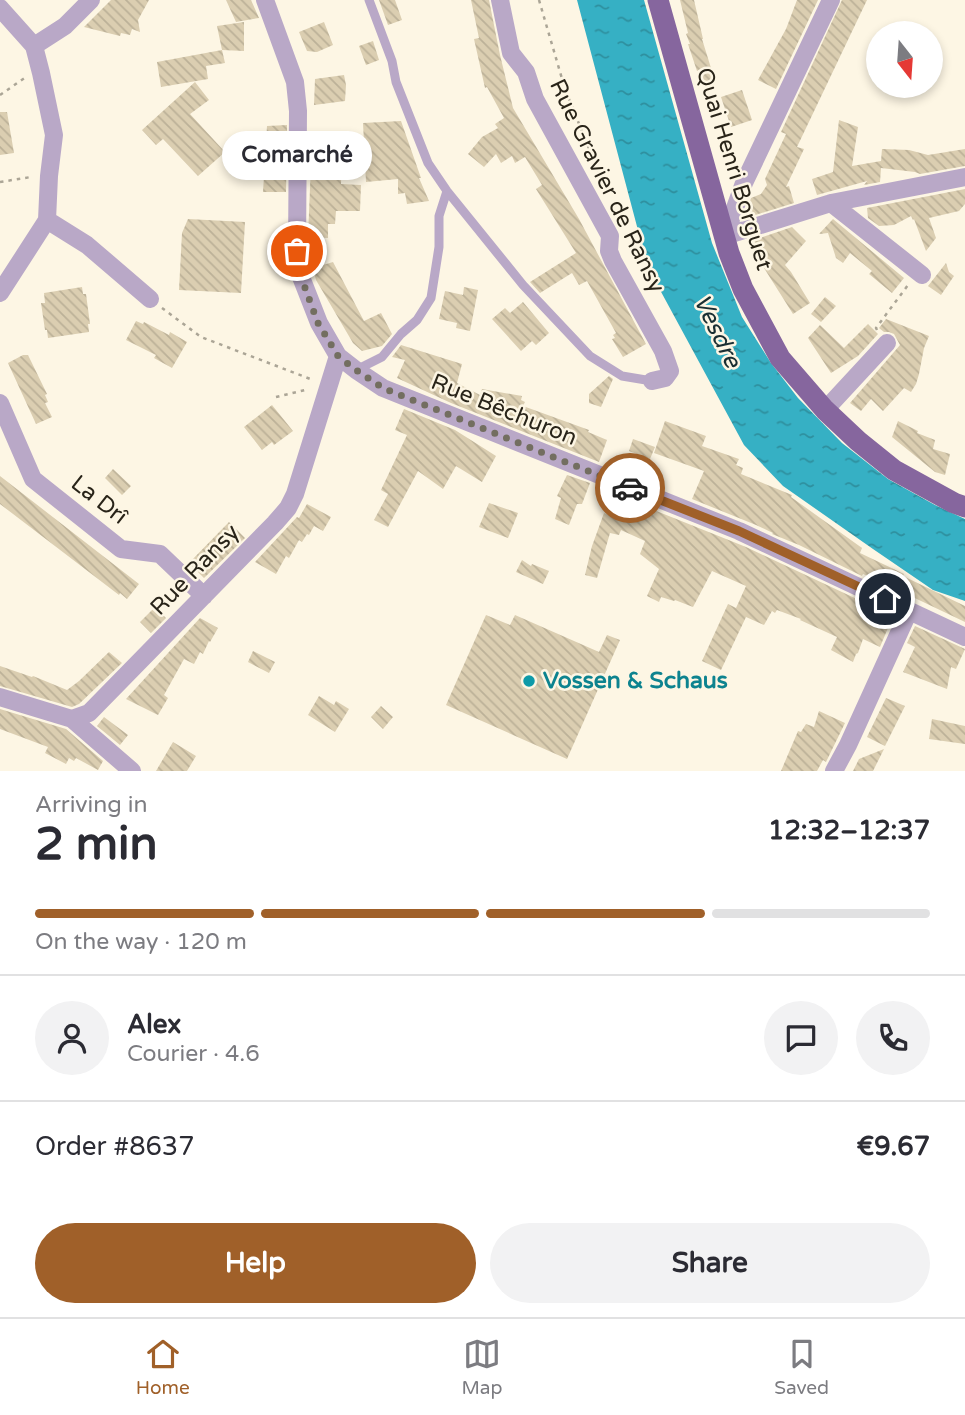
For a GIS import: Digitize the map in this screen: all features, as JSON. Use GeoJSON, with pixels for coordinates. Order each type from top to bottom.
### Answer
{"type":"FeatureCollection","features":[{"type":"Feature","properties":{"kind":"main road","name":"Quai Henri Borguet"},"geometry":{"type":"LineString","coordinates":[[658,0],[725,236],[743,289],[780,358],[825,410],[858,442],[894,470],[965,507]]}},
{"type":"Feature","properties":{"kind":"street"},"geometry":{"type":"LineString","coordinates":[[34,46],[65,26],[91,0]]}},
{"type":"Feature","properties":{"kind":"street"},"geometry":{"type":"LineString","coordinates":[[265,0],[295,82],[298,111],[297,251],[301,277],[318,323],[338,356]]}},
{"type":"Feature","properties":{"kind":"street","name":"Rue Gravier de Ransy"},"geometry":{"type":"LineString","coordinates":[[500,0],[511,53],[526,72],[535,99],[610,236],[609,251],[613,261],[663,351],[670,371],[665,378],[652,381]]}},
{"type":"Feature","properties":{"kind":"street"},"geometry":{"type":"LineString","coordinates":[[725,236],[744,183],[831,0]]}},
{"type":"Feature","properties":{"kind":"street"},"geometry":{"type":"LineString","coordinates":[[0,8],[34,46],[54,135],[47,220],[0,293]]}},
{"type":"Feature","properties":{"kind":"street"},"geometry":{"type":"LineString","coordinates":[[725,236],[831,204],[965,177]]}},
{"type":"Feature","properties":{"kind":"street"},"geometry":{"type":"LineString","coordinates":[[831,204],[919,272]]}},
{"type":"Feature","properties":{"kind":"street"},"geometry":{"type":"LineString","coordinates":[[47,220],[87,245],[150,299]]}},
{"type":"Feature","properties":{"kind":"street"},"geometry":{"type":"LineString","coordinates":[[825,410],[887,343]]}},
{"type":"Feature","properties":{"kind":"street","name":"Rue Bêchuron"},"geometry":{"type":"LineString","coordinates":[[338,356],[383,388],[735,530],[965,637]]}},
{"type":"Feature","properties":{"kind":"street","name":"Rue Ransy"},"geometry":{"type":"LineString","coordinates":[[72,719],[89,713],[288,508],[295,494],[325,384],[338,356]]}},
{"type":"Feature","properties":{"kind":"street","name":"La Drî"},"geometry":{"type":"LineString","coordinates":[[0,403],[33,479],[121,548],[160,554],[204,596]]}},
{"type":"Feature","properties":{"kind":"street"},"geometry":{"type":"LineString","coordinates":[[834,771],[909,611]]}},
{"type":"Feature","properties":{"kind":"street"},"geometry":{"type":"LineString","coordinates":[[0,697],[72,719],[132,771]]}},
{"type":"Feature","properties":{"kind":"lane"},"geometry":{"type":"LineString","coordinates":[[369,0],[392,61],[396,82],[419,139],[429,163],[447,191],[523,285],[590,356],[622,376],[652,381]]}},
{"type":"Feature","properties":{"kind":"lane"},"geometry":{"type":"LineString","coordinates":[[356,370],[382,357],[417,320],[431,298],[439,247],[439,215],[447,191]]}},
{"type":"Feature","properties":{"kind":"path"},"geometry":{"type":"LineString","coordinates":[[539,0],[565,89],[609,198]]}},
{"type":"Feature","properties":{"kind":"path"},"geometry":{"type":"LineString","coordinates":[[0,95],[29,76],[41,73]]}},
{"type":"Feature","properties":{"kind":"path"},"geometry":{"type":"LineString","coordinates":[[0,182],[49,176]]}},
{"type":"Feature","properties":{"kind":"path"},"geometry":{"type":"LineString","coordinates":[[887,343],[876,328],[919,272]]}},
{"type":"Feature","properties":{"kind":"path"},"geometry":{"type":"LineString","coordinates":[[150,299],[201,337],[325,384]]}},
{"type":"Feature","properties":{"kind":"path"},"geometry":{"type":"LineString","coordinates":[[276,397],[325,384]]}},
{"type":"Feature","properties":{"kind":"water","name":"Vesdre"},"geometry":{"type":"Polygon","coordinates":[[[577,0],[644,0],[712,243],[742,317],[771,363],[798,398],[842,443],[888,479],[965,519],[965,601],[933,590],[783,486],[744,445],[653,277],[639,234],[577,0]]]}},
{"type":"Feature","properties":{"kind":"building"},"geometry":{"type":"Polygon","coordinates":[[[111,0],[149,0],[138,20],[140,32],[132,29],[130,35],[121,33],[120,36],[84,27],[111,0]]]}},
{"type":"Feature","properties":{"kind":"building"},"geometry":{"type":"Polygon","coordinates":[[[226,0],[251,0],[259,18],[236,22],[226,0]]]}},
{"type":"Feature","properties":{"kind":"building"},"geometry":{"type":"Polygon","coordinates":[[[379,0],[395,0],[402,20],[388,25],[379,0]]]}},
{"type":"Feature","properties":{"kind":"building"},"geometry":{"type":"Polygon","coordinates":[[[471,0],[489,0],[513,108],[579,219],[646,344],[623,357],[612,339],[616,333],[587,281],[579,285],[572,273],[540,293],[530,282],[576,253],[536,189],[542,185],[525,157],[515,163],[512,156],[501,163],[496,154],[484,167],[468,154],[482,137],[498,128],[495,124],[504,118],[487,87],[485,88],[474,39],[479,38],[471,0]]]}},
{"type":"Feature","properties":{"kind":"building"},"geometry":{"type":"Polygon","coordinates":[[[680,0],[694,0],[715,81],[704,85],[688,44],[680,0]]]}},
{"type":"Feature","properties":{"kind":"building"},"geometry":{"type":"Polygon","coordinates":[[[797,0],[818,0],[776,89],[758,80],[786,29],[797,0]]]}},
{"type":"Feature","properties":{"kind":"building"},"geometry":{"type":"Polygon","coordinates":[[[842,0],[867,0],[797,147],[804,149],[786,187],[789,186],[794,203],[752,216],[749,204],[751,198],[761,194],[767,185],[765,179],[786,134],[781,132],[842,0]]]}},
{"type":"Feature","properties":{"kind":"building"},"geometry":{"type":"Polygon","coordinates":[[[244,22],[244,51],[222,50],[217,26],[244,22]]]}},
{"type":"Feature","properties":{"kind":"building"},"geometry":{"type":"Polygon","coordinates":[[[324,22],[333,45],[317,52],[307,51],[299,32],[324,22]]]}},
{"type":"Feature","properties":{"kind":"building"},"geometry":{"type":"Polygon","coordinates":[[[373,41],[379,60],[366,65],[359,46],[373,41]]]}},
{"type":"Feature","properties":{"kind":"building"},"geometry":{"type":"Polygon","coordinates":[[[222,50],[225,63],[206,66],[208,79],[161,87],[157,62],[222,50]]]}},
{"type":"Feature","properties":{"kind":"building"},"geometry":{"type":"Polygon","coordinates":[[[344,75],[345,101],[314,105],[315,79],[344,75]]]}},
{"type":"Feature","properties":{"kind":"building"},"geometry":{"type":"Polygon","coordinates":[[[195,82],[209,100],[190,114],[225,152],[198,176],[163,139],[156,145],[142,130],[195,82]]]}},
{"type":"Feature","properties":{"kind":"building"},"geometry":{"type":"Polygon","coordinates":[[[742,90],[752,120],[731,127],[721,97],[742,90]]]}},
{"type":"Feature","properties":{"kind":"building"},"geometry":{"type":"Polygon","coordinates":[[[0,112],[7,112],[14,153],[0,155],[0,112]]]}},
{"type":"Feature","properties":{"kind":"building"},"geometry":{"type":"Polygon","coordinates":[[[839,120],[858,127],[852,166],[881,161],[882,149],[909,150],[928,155],[965,149],[965,166],[920,174],[881,168],[880,182],[864,185],[867,181],[817,195],[812,179],[833,172],[839,120]]]}},
{"type":"Feature","properties":{"kind":"building"},"geometry":{"type":"Polygon","coordinates":[[[401,121],[429,201],[407,204],[405,193],[398,194],[398,179],[366,182],[363,123],[401,121]]]}},
{"type":"Feature","properties":{"kind":"building"},"geometry":{"type":"Polygon","coordinates":[[[287,125],[286,192],[263,192],[267,126],[287,125]]]}},
{"type":"Feature","properties":{"kind":"building"},"geometry":{"type":"Polygon","coordinates":[[[312,139],[335,140],[334,153],[342,154],[341,184],[361,185],[360,211],[336,211],[335,224],[328,224],[328,238],[308,237],[312,139]]]}},
{"type":"Feature","properties":{"kind":"building"},"geometry":{"type":"Polygon","coordinates":[[[965,189],[965,204],[959,211],[929,218],[936,238],[926,251],[911,216],[894,225],[879,226],[868,218],[867,208],[965,189]]]}},
{"type":"Feature","properties":{"kind":"building"},"geometry":{"type":"Polygon","coordinates":[[[188,219],[245,222],[241,293],[179,290],[182,233],[188,219]]]}},
{"type":"Feature","properties":{"kind":"building"},"geometry":{"type":"Polygon","coordinates":[[[833,219],[904,278],[892,293],[869,274],[872,271],[850,253],[843,263],[836,258],[828,233],[819,234],[833,219]]]}},
{"type":"Feature","properties":{"kind":"building"},"geometry":{"type":"Polygon","coordinates":[[[792,227],[806,241],[785,265],[810,303],[793,314],[764,268],[754,240],[792,227]]]}},
{"type":"Feature","properties":{"kind":"building"},"geometry":{"type":"Polygon","coordinates":[[[333,262],[364,321],[381,313],[392,334],[382,346],[362,351],[353,343],[316,280],[313,268],[333,262]]]}},
{"type":"Feature","properties":{"kind":"building"},"geometry":{"type":"Polygon","coordinates":[[[946,263],[949,272],[954,276],[941,295],[928,286],[946,263]]]}},
{"type":"Feature","properties":{"kind":"building"},"geometry":{"type":"Polygon","coordinates":[[[82,287],[83,294],[86,294],[89,332],[48,338],[41,303],[45,303],[44,293],[82,287]]]}},
{"type":"Feature","properties":{"kind":"building"},"geometry":{"type":"Polygon","coordinates":[[[464,287],[478,290],[470,331],[456,328],[457,323],[439,319],[445,291],[463,295],[464,287]]]}},
{"type":"Feature","properties":{"kind":"building"},"geometry":{"type":"Polygon","coordinates":[[[825,297],[836,306],[821,322],[811,314],[825,297]]]}},
{"type":"Feature","properties":{"kind":"building"},"geometry":{"type":"Polygon","coordinates":[[[523,302],[549,333],[536,345],[532,341],[521,351],[492,319],[505,308],[510,313],[523,302]]]}},
{"type":"Feature","properties":{"kind":"building"},"geometry":{"type":"Polygon","coordinates":[[[886,319],[929,336],[919,374],[911,392],[904,388],[883,411],[871,399],[861,411],[850,403],[900,345],[894,334],[879,328],[886,319]]]}},
{"type":"Feature","properties":{"kind":"building"},"geometry":{"type":"Polygon","coordinates":[[[136,321],[143,324],[144,322],[169,335],[170,332],[187,342],[172,368],[154,358],[156,355],[126,340],[136,321]]]}},
{"type":"Feature","properties":{"kind":"building"},"geometry":{"type":"Polygon","coordinates":[[[868,324],[878,334],[858,356],[831,373],[808,338],[820,325],[844,348],[868,324]]]}},
{"type":"Feature","properties":{"kind":"building"},"geometry":{"type":"Polygon","coordinates":[[[401,345],[462,364],[457,383],[480,395],[482,389],[522,396],[521,400],[525,402],[523,406],[589,430],[588,432],[607,440],[599,462],[451,403],[397,378],[405,360],[392,357],[401,345]]]}},
{"type":"Feature","properties":{"kind":"building"},"geometry":{"type":"Polygon","coordinates":[[[28,355],[47,394],[45,395],[48,402],[45,403],[52,417],[36,424],[8,363],[28,355]]]}},
{"type":"Feature","properties":{"kind":"building"},"geometry":{"type":"Polygon","coordinates":[[[609,376],[613,379],[601,407],[589,403],[589,394],[609,376]]]}},
{"type":"Feature","properties":{"kind":"building"},"geometry":{"type":"Polygon","coordinates":[[[272,405],[293,431],[262,450],[244,427],[272,405]]]}},
{"type":"Feature","properties":{"kind":"building"},"geometry":{"type":"Polygon","coordinates":[[[404,409],[455,430],[496,456],[482,482],[456,466],[443,489],[418,471],[388,527],[374,520],[388,494],[381,490],[407,435],[395,430],[404,409]]]}},
{"type":"Feature","properties":{"kind":"building"},"geometry":{"type":"Polygon","coordinates":[[[665,421],[706,436],[702,446],[739,459],[736,465],[743,468],[741,474],[792,495],[791,497],[862,548],[860,553],[965,606],[965,622],[756,525],[692,499],[704,471],[654,453],[665,421]]]}},
{"type":"Feature","properties":{"kind":"building"},"geometry":{"type":"Polygon","coordinates":[[[898,421],[935,440],[933,449],[950,454],[945,475],[935,472],[892,437],[898,421]]]}},
{"type":"Feature","properties":{"kind":"building"},"geometry":{"type":"Polygon","coordinates":[[[633,439],[655,447],[650,459],[629,451],[633,439]]]}},
{"type":"Feature","properties":{"kind":"building"},"geometry":{"type":"Polygon","coordinates":[[[113,469],[131,486],[122,495],[105,478],[113,469]]]}},
{"type":"Feature","properties":{"kind":"building"},"geometry":{"type":"Polygon","coordinates":[[[567,475],[590,483],[582,504],[577,504],[569,525],[555,519],[561,498],[557,496],[567,475]]]}},
{"type":"Feature","properties":{"kind":"building"},"geometry":{"type":"Polygon","coordinates":[[[0,476],[139,584],[127,599],[0,504],[0,476]]]}},
{"type":"Feature","properties":{"kind":"building"},"geometry":{"type":"Polygon","coordinates":[[[624,498],[746,547],[893,616],[880,647],[863,639],[853,662],[831,650],[837,637],[777,610],[775,613],[772,611],[764,625],[746,617],[721,670],[702,661],[728,604],[736,608],[746,586],[712,571],[693,607],[661,597],[659,602],[647,596],[659,569],[640,554],[645,541],[621,530],[619,535],[610,533],[597,578],[585,575],[604,513],[616,518],[624,498]]]}},
{"type":"Feature","properties":{"kind":"building"},"geometry":{"type":"Polygon","coordinates":[[[489,503],[518,513],[508,538],[479,527],[489,503]]]}},
{"type":"Feature","properties":{"kind":"building"},"geometry":{"type":"Polygon","coordinates":[[[307,504],[331,517],[323,531],[314,526],[302,542],[299,540],[289,558],[286,556],[276,574],[255,562],[297,517],[299,518],[307,504]]]}},
{"type":"Feature","properties":{"kind":"building"},"geometry":{"type":"Polygon","coordinates":[[[229,522],[245,538],[204,578],[189,563],[229,522]]]}},
{"type":"Feature","properties":{"kind":"building"},"geometry":{"type":"Polygon","coordinates":[[[522,560],[531,566],[532,564],[549,571],[543,584],[516,572],[522,560]]]}},
{"type":"Feature","properties":{"kind":"building"},"geometry":{"type":"Polygon","coordinates":[[[155,607],[166,618],[151,633],[140,622],[155,607]]]}},
{"type":"Feature","properties":{"kind":"building","name":"Vossen & Schaus"},"geometry":{"type":"Polygon","coordinates":[[[486,615],[510,625],[515,615],[599,652],[607,635],[620,640],[567,759],[446,705],[486,615]]]}},
{"type":"Feature","properties":{"kind":"building"},"geometry":{"type":"Polygon","coordinates":[[[200,618],[218,628],[194,664],[184,659],[164,695],[168,698],[158,715],[126,699],[200,618]]]}},
{"type":"Feature","properties":{"kind":"building"},"geometry":{"type":"Polygon","coordinates":[[[915,626],[965,649],[956,669],[951,667],[947,689],[903,672],[915,647],[907,643],[915,626]]]}},
{"type":"Feature","properties":{"kind":"building"},"geometry":{"type":"Polygon","coordinates":[[[253,651],[275,662],[269,673],[248,662],[253,651]]]}},
{"type":"Feature","properties":{"kind":"building"},"geometry":{"type":"Polygon","coordinates":[[[109,652],[122,663],[79,704],[72,707],[0,686],[0,666],[67,690],[109,652]]]}},
{"type":"Feature","properties":{"kind":"building"},"geometry":{"type":"Polygon","coordinates":[[[319,696],[334,705],[336,701],[349,709],[335,732],[308,715],[319,696]]]}},
{"type":"Feature","properties":{"kind":"building"},"geometry":{"type":"Polygon","coordinates":[[[886,698],[905,706],[885,746],[867,737],[886,698]]]}},
{"type":"Feature","properties":{"kind":"building"},"geometry":{"type":"Polygon","coordinates":[[[381,706],[393,717],[383,729],[371,717],[381,706]]]}},
{"type":"Feature","properties":{"kind":"building"},"geometry":{"type":"Polygon","coordinates":[[[0,709],[66,729],[103,761],[98,770],[76,758],[74,761],[69,758],[66,764],[45,753],[48,747],[0,729],[0,709]]]}},
{"type":"Feature","properties":{"kind":"building"},"geometry":{"type":"Polygon","coordinates":[[[819,711],[845,723],[826,762],[823,760],[817,771],[781,771],[798,731],[801,732],[806,724],[814,727],[819,711]]]}},
{"type":"Feature","properties":{"kind":"building"},"geometry":{"type":"Polygon","coordinates":[[[104,717],[128,735],[120,745],[97,726],[104,717]]]}},
{"type":"Feature","properties":{"kind":"building"},"geometry":{"type":"Polygon","coordinates":[[[932,719],[965,726],[965,744],[929,739],[932,719]]]}},
{"type":"Feature","properties":{"kind":"building"},"geometry":{"type":"Polygon","coordinates":[[[173,742],[196,756],[187,771],[156,771],[173,742]]]}},
{"type":"Feature","properties":{"kind":"building"},"geometry":{"type":"Polygon","coordinates":[[[884,749],[873,771],[853,771],[859,759],[884,749]]]}},
{"type":"Feature","properties":{"kind":"way so far"},"geometry":{"type":"LineString","coordinates":[[297,251],[301,277],[318,323],[338,356],[356,370],[383,388],[630,488]]}},
{"type":"Feature","properties":{"kind":"place","name":"Comarché"},"geometry":{"type":"Point","coordinates":[297,251]}},
{"type":"Feature","properties":{"kind":"place","name":"Vossen & Schaus"},"geometry":{"type":"Point","coordinates":[529,681]}},
{"type":"Feature","properties":{"kind":"route"},"geometry":{"type":"LineString","coordinates":[[630,488],[739,531],[885,599]]}}]}
